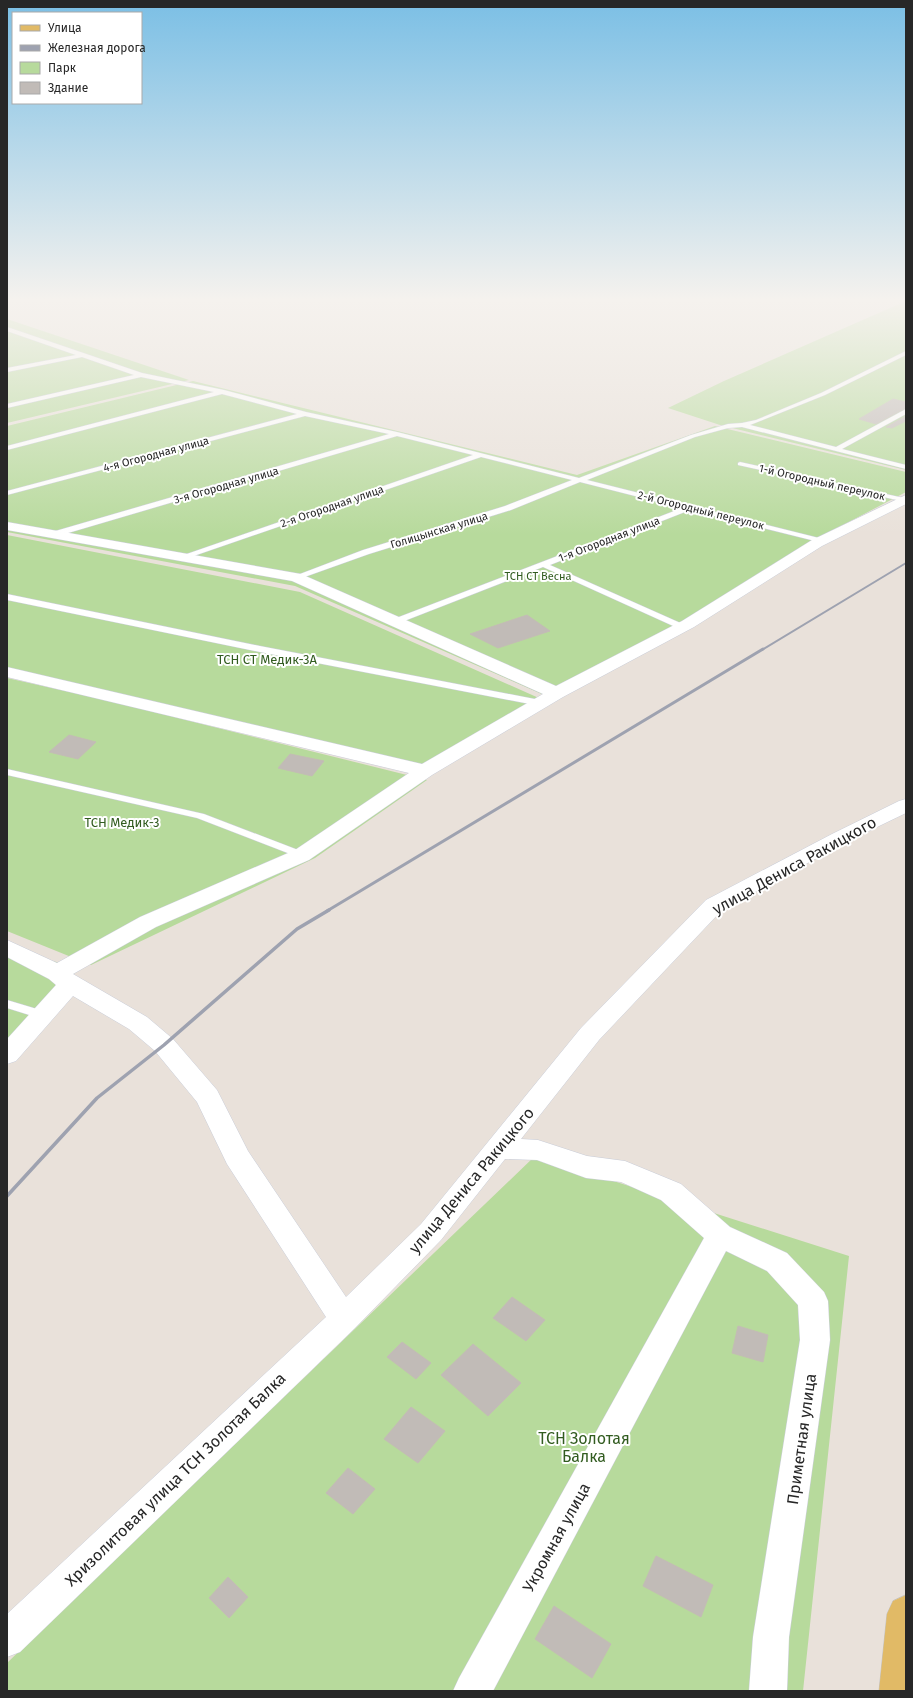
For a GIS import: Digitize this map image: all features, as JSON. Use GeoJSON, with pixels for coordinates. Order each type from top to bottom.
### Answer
{"type":"FeatureCollection","features":[{"type":"Feature","properties":{"kind":"main road"},"geometry":{"type":"LineString","coordinates":[[900,1691],[906,1614]]}},
{"type":"Feature","properties":{"kind":"street"},"geometry":{"type":"LineString","coordinates":[[7,1055],[42,1016],[64,979],[148,922],[302,855],[425,771],[540,703],[682,627],[820,541],[905,500]]}},
{"type":"Feature","properties":{"kind":"street"},"geometry":{"type":"LineString","coordinates":[[7,526],[296,577],[394,622],[557,693]]}},
{"type":"Feature","properties":{"kind":"street"},"geometry":{"type":"LineString","coordinates":[[7,672],[110,695],[425,771]]}},
{"type":"Feature","properties":{"kind":"street","name":"улица Дениса Ракицкого"},"geometry":{"type":"LineString","coordinates":[[344,1319],[431,1232],[500,1148],[590,1034],[714,905],[839,838],[906,806]]}},
{"type":"Feature","properties":{"kind":"street"},"geometry":{"type":"LineString","coordinates":[[7,948],[64,979],[143,1028],[164,1045],[208,1097],[236,1157],[344,1319]]}},
{"type":"Feature","properties":{"kind":"street","name":"Приметная улица"},"geometry":{"type":"LineString","coordinates":[[500,1148],[538,1150],[586,1167],[625,1172],[671,1192],[720,1235],[777,1262],[813,1301],[815,1340],[771,1637],[768,1691]]}},
{"type":"Feature","properties":{"kind":"street","name":"Укромная улица"},"geometry":{"type":"LineString","coordinates":[[472,1691],[720,1235]]}},
{"type":"Feature","properties":{"kind":"street","name":"Хризолитовая улица ТСН Золотая Балка"},"geometry":{"type":"LineString","coordinates":[[7,1639],[344,1319]]}},
{"type":"Feature","properties":{"kind":"lane"},"geometry":{"type":"LineString","coordinates":[[7,406],[136,376]]}},
{"type":"Feature","properties":{"kind":"lane","name":"2-й Огородный переулок"},"geometry":{"type":"LineString","coordinates":[[147,376],[224,392],[305,414],[397,434],[820,541]]}},
{"type":"Feature","properties":{"kind":"lane"},"geometry":{"type":"LineString","coordinates":[[742,425],[758,421],[823,394],[859,376]]}},
{"type":"Feature","properties":{"kind":"lane"},"geometry":{"type":"LineString","coordinates":[[7,448],[224,392]]}},
{"type":"Feature","properties":{"kind":"lane"},"geometry":{"type":"LineString","coordinates":[[835,450],[906,411]]}},
{"type":"Feature","properties":{"kind":"lane","name":"4-я Огородная улица"},"geometry":{"type":"LineString","coordinates":[[7,494],[305,414]]}},
{"type":"Feature","properties":{"kind":"lane"},"geometry":{"type":"LineString","coordinates":[[742,425],[906,467]]}},
{"type":"Feature","properties":{"kind":"lane","name":"Голицынская улица"},"geometry":{"type":"LineString","coordinates":[[296,577],[366,552],[508,508],[693,436],[728,426],[742,425]]}},
{"type":"Feature","properties":{"kind":"lane","name":"3-я Огородная улица"},"geometry":{"type":"LineString","coordinates":[[54,534],[397,434]]}},
{"type":"Feature","properties":{"kind":"lane","name":"2-я Огородная улица"},"geometry":{"type":"LineString","coordinates":[[182,557],[482,455]]}},
{"type":"Feature","properties":{"kind":"lane","name":"1-й Огородный переулок"},"geometry":{"type":"LineString","coordinates":[[740,464],[905,500]]}},
{"type":"Feature","properties":{"kind":"lane","name":"1-я Огородная улица"},"geometry":{"type":"LineString","coordinates":[[394,622],[690,508]]}},
{"type":"Feature","properties":{"kind":"lane"},"geometry":{"type":"LineString","coordinates":[[544,565],[682,627]]}},
{"type":"Feature","properties":{"kind":"lane"},"geometry":{"type":"LineString","coordinates":[[7,597],[260,649],[540,703]]}},
{"type":"Feature","properties":{"kind":"lane"},"geometry":{"type":"LineString","coordinates":[[7,772],[200,816],[302,855]]}},
{"type":"Feature","properties":{"kind":"lane"},"geometry":{"type":"LineString","coordinates":[[7,1004],[42,1016]]}},
{"type":"Feature","properties":{"kind":"green space"},"geometry":{"type":"Polygon","coordinates":[[[7,376],[178,376],[189,380],[7,423],[7,376]]]}},
{"type":"Feature","properties":{"kind":"green space"},"geometry":{"type":"Polygon","coordinates":[[[735,376],[906,376],[906,470],[720,425],[668,408],[735,376]]]}},
{"type":"Feature","properties":{"kind":"green space","name":"ТСН СТ Весна"},"geometry":{"type":"Polygon","coordinates":[[[193,381],[577,475],[715,426],[906,472],[906,492],[805,545],[670,629],[544,695],[295,586],[7,532],[7,426],[193,381]]]}},
{"type":"Feature","properties":{"kind":"green space","name":"ТСН СТ Медик-3А"},"geometry":{"type":"Polygon","coordinates":[[[7,535],[300,592],[550,703],[435,772],[7,672],[7,535]]]}},
{"type":"Feature","properties":{"kind":"green space","name":"ТСН Медик-3"},"geometry":{"type":"Polygon","coordinates":[[[7,678],[110,701],[427,780],[315,858],[91,965],[7,931],[7,678]]]}},
{"type":"Feature","properties":{"kind":"green space"},"geometry":{"type":"Polygon","coordinates":[[[7,949],[79,968],[7,1047],[7,949]]]}},
{"type":"Feature","properties":{"kind":"green space","name":"ТСН Золотая Балка"},"geometry":{"type":"Polygon","coordinates":[[[535,1156],[849,1256],[803,1691],[7,1691],[7,1663],[535,1156]]]}},
{"type":"Feature","properties":{"kind":"building"},"geometry":{"type":"Polygon","coordinates":[[[893,399],[906,402],[906,408],[876,424],[859,419],[893,399]]]}},
{"type":"Feature","properties":{"kind":"building"},"geometry":{"type":"Polygon","coordinates":[[[906,416],[906,421],[892,428],[886,427],[906,416]]]}},
{"type":"Feature","properties":{"kind":"building"},"geometry":{"type":"Polygon","coordinates":[[[527,615],[550,631],[498,648],[470,634],[527,615]]]}},
{"type":"Feature","properties":{"kind":"building"},"geometry":{"type":"Polygon","coordinates":[[[69,735],[96,742],[78,759],[49,752],[69,735]]]}},
{"type":"Feature","properties":{"kind":"building"},"geometry":{"type":"Polygon","coordinates":[[[290,754],[324,761],[312,776],[278,768],[290,754]]]}},
{"type":"Feature","properties":{"kind":"building"},"geometry":{"type":"Polygon","coordinates":[[[512,1297],[545,1320],[526,1341],[493,1318],[512,1297]]]}},
{"type":"Feature","properties":{"kind":"building"},"geometry":{"type":"Polygon","coordinates":[[[738,1326],[768,1335],[763,1362],[732,1353],[738,1326]]]}},
{"type":"Feature","properties":{"kind":"building"},"geometry":{"type":"Polygon","coordinates":[[[402,1342],[431,1363],[416,1379],[387,1357],[402,1342]]]}},
{"type":"Feature","properties":{"kind":"building"},"geometry":{"type":"Polygon","coordinates":[[[473,1344],[521,1383],[488,1416],[441,1375],[473,1344]]]}},
{"type":"Feature","properties":{"kind":"building"},"geometry":{"type":"Polygon","coordinates":[[[411,1407],[445,1431],[418,1463],[384,1439],[411,1407]]]}},
{"type":"Feature","properties":{"kind":"building"},"geometry":{"type":"Polygon","coordinates":[[[348,1468],[375,1489],[353,1514],[326,1493],[348,1468]]]}},
{"type":"Feature","properties":{"kind":"building"},"geometry":{"type":"Polygon","coordinates":[[[656,1556],[713,1585],[701,1617],[643,1586],[656,1556]]]}},
{"type":"Feature","properties":{"kind":"building"},"geometry":{"type":"Polygon","coordinates":[[[228,1577],[248,1597],[229,1618],[209,1598],[228,1577]]]}},
{"type":"Feature","properties":{"kind":"building"},"geometry":{"type":"Polygon","coordinates":[[[554,1606],[611,1644],[592,1678],[535,1639],[554,1606]]]}},
{"type":"Feature","properties":{"kind":"railway"},"geometry":{"type":"LineString","coordinates":[[762,650],[906,563]]}},
{"type":"Feature","properties":{"kind":"railway"},"geometry":{"type":"LineString","coordinates":[[327,911],[763,649]]}},
{"type":"Feature","properties":{"kind":"railway"},"geometry":{"type":"LineString","coordinates":[[7,1196],[97,1098],[164,1045],[297,929],[329,910]]}}]}
